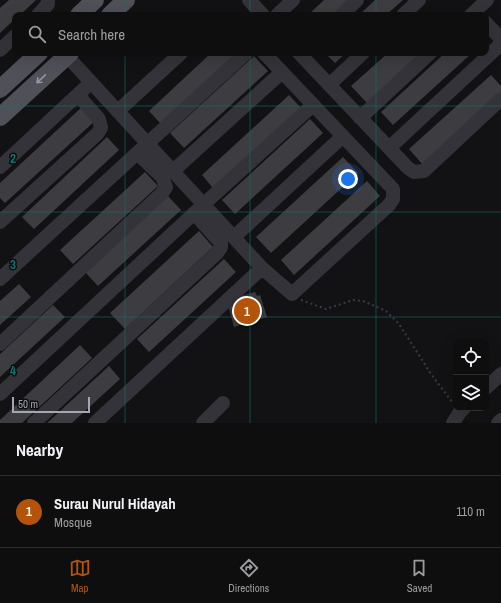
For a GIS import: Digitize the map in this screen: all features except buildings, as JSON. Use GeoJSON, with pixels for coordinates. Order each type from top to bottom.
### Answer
{"type":"FeatureCollection","features":[{"type":"Feature","properties":{"kind":"main road"},"geometry":{"type":"LineString","coordinates":[[82,12],[95,0]]}},
{"type":"Feature","properties":{"kind":"main road"},"geometry":{"type":"LineString","coordinates":[[113,12],[126,0]]}},
{"type":"Feature","properties":{"kind":"main road"},"geometry":{"type":"LineString","coordinates":[[0,89],[36,56]]}},
{"type":"Feature","properties":{"kind":"main road"},"geometry":{"type":"LineString","coordinates":[[0,117],[67,56]]}},
{"type":"Feature","properties":{"kind":"street"},"geometry":{"type":"LineString","coordinates":[[41,12],[48,4],[48,0]]}},
{"type":"Feature","properties":{"kind":"street"},"geometry":{"type":"LineString","coordinates":[[249,0],[260,12]]}},
{"type":"Feature","properties":{"kind":"street"},"geometry":{"type":"LineString","coordinates":[[279,12],[293,0]]}},
{"type":"Feature","properties":{"kind":"street"},"geometry":{"type":"LineString","coordinates":[[345,12],[357,0]]}},
{"type":"Feature","properties":{"kind":"street"},"geometry":{"type":"LineString","coordinates":[[406,12],[419,0]]}},
{"type":"Feature","properties":{"kind":"street"},"geometry":{"type":"LineString","coordinates":[[489,26],[501,39]]}},
{"type":"Feature","properties":{"kind":"street"},"geometry":{"type":"LineString","coordinates":[[0,50],[12,39]]}},
{"type":"Feature","properties":{"kind":"street"},"geometry":{"type":"LineString","coordinates":[[489,55],[501,44]]}},
{"type":"Feature","properties":{"kind":"street"},"geometry":{"type":"LineString","coordinates":[[0,344],[162,194],[166,187],[162,177],[118,111],[91,82],[71,56]]}},
{"type":"Feature","properties":{"kind":"street"},"geometry":{"type":"LineString","coordinates":[[118,111],[178,56]]}},
{"type":"Feature","properties":{"kind":"street"},"geometry":{"type":"LineString","coordinates":[[0,279],[243,56]]}},
{"type":"Feature","properties":{"kind":"street"},"geometry":{"type":"LineString","coordinates":[[199,209],[234,237],[262,268],[292,294],[389,205],[393,199],[393,189],[267,56]]}},
{"type":"Feature","properties":{"kind":"street"},"geometry":{"type":"LineString","coordinates":[[303,56],[360,118],[408,168],[414,172],[424,171],[501,99]]}},
{"type":"Feature","properties":{"kind":"street"},"geometry":{"type":"LineString","coordinates":[[329,85],[360,56]]}},
{"type":"Feature","properties":{"kind":"street"},"geometry":{"type":"LineString","coordinates":[[360,118],[427,56]]}},
{"type":"Feature","properties":{"kind":"street"},"geometry":{"type":"LineString","coordinates":[[389,148],[488,56]]}},
{"type":"Feature","properties":{"kind":"street"},"geometry":{"type":"LineString","coordinates":[[173,171],[282,72]]}},
{"type":"Feature","properties":{"kind":"street"},"geometry":{"type":"LineString","coordinates":[[0,167],[91,82]]}},
{"type":"Feature","properties":{"kind":"street"},"geometry":{"type":"LineString","coordinates":[[0,222],[97,134],[101,128],[99,119],[78,95]]}},
{"type":"Feature","properties":{"kind":"street"},"geometry":{"type":"LineString","coordinates":[[0,394],[313,105]]}},
{"type":"Feature","properties":{"kind":"street"},"geometry":{"type":"LineString","coordinates":[[234,237],[343,136]]}},
{"type":"Feature","properties":{"kind":"street"},"geometry":{"type":"LineString","coordinates":[[34,423],[217,253],[221,247],[221,243],[173,171],[142,148]]}},
{"type":"Feature","properties":{"kind":"street"},"geometry":{"type":"LineString","coordinates":[[95,423],[262,268]]}},
{"type":"Feature","properties":{"kind":"street"},"geometry":{"type":"LineString","coordinates":[[489,385],[501,374]]}},
{"type":"Feature","properties":{"kind":"street"},"geometry":{"type":"LineString","coordinates":[[203,423],[223,403]]}},
{"type":"Feature","properties":{"kind":"street"},"geometry":{"type":"LineString","coordinates":[[453,423],[461,411]]}},
{"type":"Feature","properties":{"kind":"street"},"geometry":{"type":"LineString","coordinates":[[498,423],[501,420]]}},
{"type":"Feature","properties":{"kind":"path"},"geometry":{"type":"LineString","coordinates":[[292,294],[305,302],[326,309],[353,300],[363,301],[386,311],[399,324],[431,374],[453,403]]}},
{"type":"Feature","properties":{"kind":"place","name":"Surau Nurul Hidayah"},"geometry":{"type":"Point","coordinates":[247,311]}}]}
